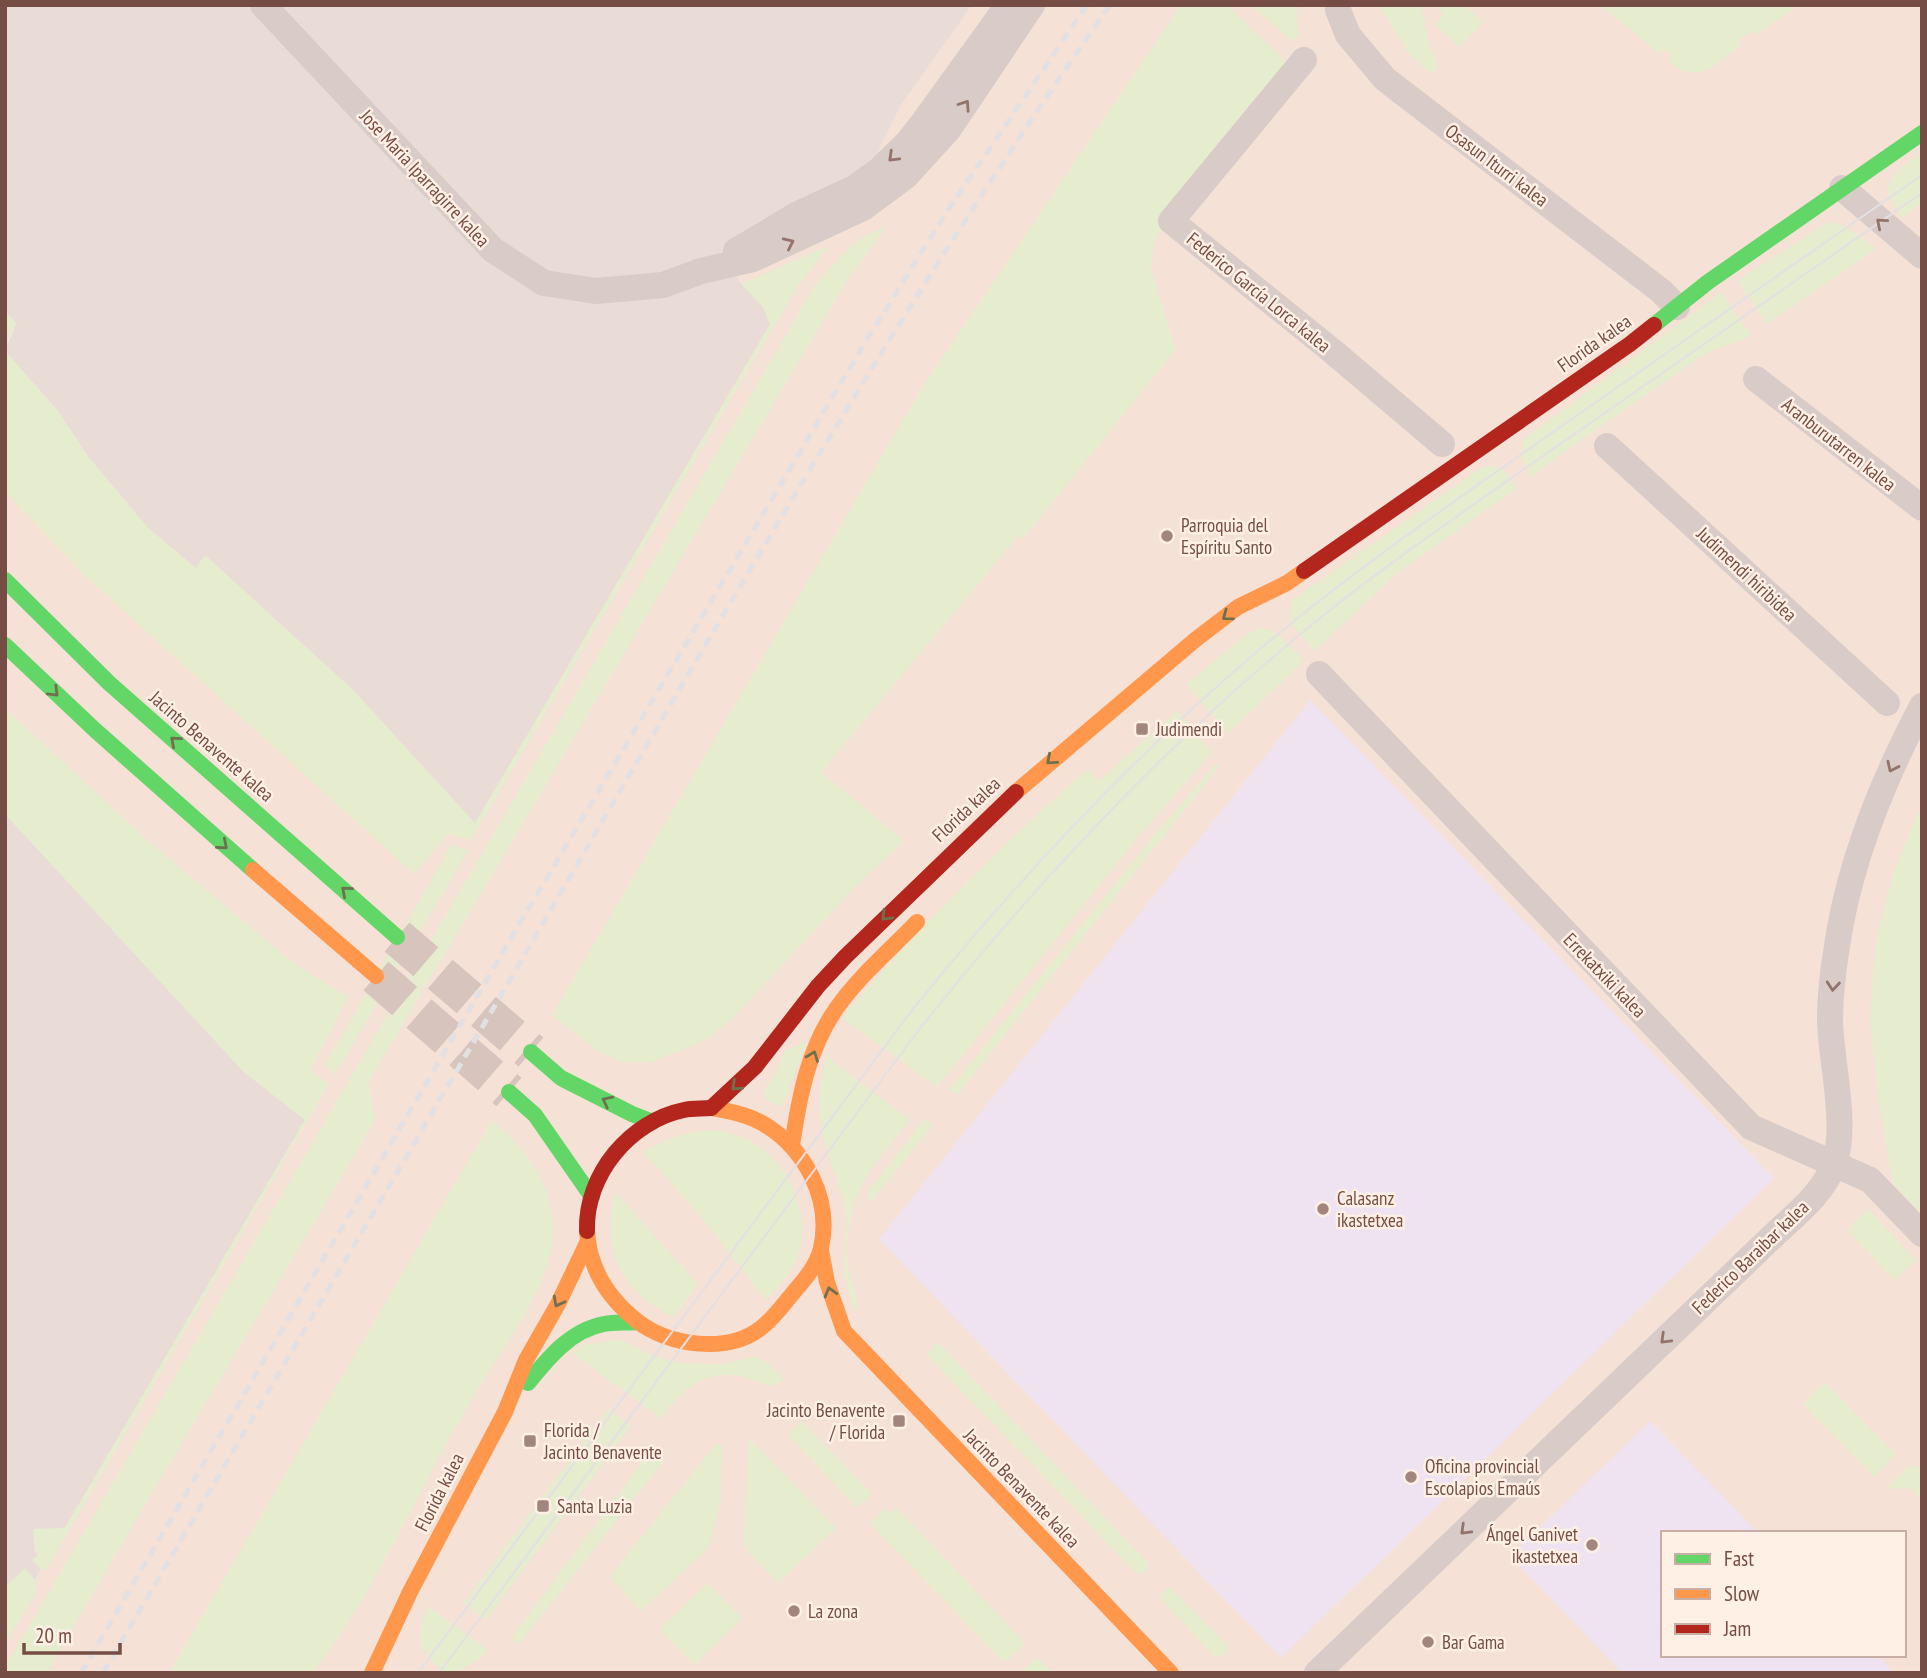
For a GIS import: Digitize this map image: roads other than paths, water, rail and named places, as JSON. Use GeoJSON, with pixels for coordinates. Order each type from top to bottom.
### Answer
{"type":"FeatureCollection","features":[{"type":"Feature","properties":{"kind":"main road","name":"Florida kalea"},"geometry":{"type":"LineString","coordinates":[[1248,619],[1287,583],[1630,344],[1708,282],[1922,133]]}},
{"type":"Feature","properties":{"kind":"main road","name":"Jacinto Benavente kalea"},"geometry":{"type":"LineString","coordinates":[[5,580],[109,684],[397,937]]}},
{"type":"Feature","properties":{"kind":"main road","name":"Florida kalea"},"geometry":{"type":"LineString","coordinates":[[711,1108],[755,1068],[836,966],[1027,780],[1238,607],[1287,583]]}},
{"type":"Feature","properties":{"kind":"main road"},"geometry":{"type":"LineString","coordinates":[[5,645],[177,806],[376,976]]}},
{"type":"Feature","properties":{"kind":"main road"},"geometry":{"type":"LineString","coordinates":[[792,1146],[805,1076],[825,1028],[845,997],[929,910]]}},
{"type":"Feature","properties":{"kind":"main road"},"geometry":{"type":"LineString","coordinates":[[531,1052],[561,1078],[653,1122]]}},
{"type":"Feature","properties":{"kind":"main road"},"geometry":{"type":"LineString","coordinates":[[509,1092],[535,1115],[592,1197]]}},
{"type":"Feature","properties":{"kind":"main road"},"geometry":{"type":"LineString","coordinates":[[711,1108],[738,1112],[762,1122],[792,1146],[810,1174],[820,1199],[824,1230],[821,1251],[810,1272],[769,1323],[752,1336],[705,1343],[677,1340],[637,1322],[624,1311],[593,1264],[587,1241],[592,1197],[604,1167],[622,1145],[653,1122],[683,1110],[711,1108]]}},
{"type":"Feature","properties":{"kind":"main road","name":"Florida kalea"},"geometry":{"type":"LineString","coordinates":[[410,1592],[505,1412],[526,1360],[558,1304],[587,1241]]}},
{"type":"Feature","properties":{"kind":"main road","name":"Jacinto Benavente kalea"},"geometry":{"type":"LineString","coordinates":[[821,1251],[827,1282],[844,1331],[1171,1673]]}},
{"type":"Feature","properties":{"kind":"main road","name":"Florida kalea"},"geometry":{"type":"LineString","coordinates":[[505,1412],[540,1369],[570,1339],[587,1329],[607,1323],[637,1322]]}},
{"type":"Feature","properties":{"kind":"main road"},"geometry":{"type":"LineString","coordinates":[[769,1323],[792,1322]]}},
{"type":"Feature","properties":{"kind":"main road","name":"Jacinto Benavente kalea"},"geometry":{"type":"LineString","coordinates":[[822,1324],[844,1331]]}},
{"type":"Feature","properties":{"kind":"main road"},"geometry":{"type":"LineString","coordinates":[[370,1643],[410,1592]]}},
{"type":"Feature","properties":{"kind":"main road"},"geometry":{"type":"LineString","coordinates":[[372,1673],[410,1592]]}},
{"type":"Feature","properties":{"kind":"street","name":"Jose Maria Iparragirre kalea"},"geometry":{"type":"LineString","coordinates":[[263,5],[493,250],[544,283],[596,291],[663,285],[701,271],[753,259],[863,208],[906,176],[948,130],[1032,5]]}},
{"type":"Feature","properties":{"kind":"street","name":"Jose Maria Iparragirre kalea"},"geometry":{"type":"LineString","coordinates":[[701,271],[799,214],[854,188],[878,171],[907,144],[1008,5]]}},
{"type":"Feature","properties":{"kind":"street","name":"Osasun Iturri kalea"},"geometry":{"type":"LineString","coordinates":[[1338,5],[1348,35],[1385,79],[1661,291],[1677,307]]}},
{"type":"Feature","properties":{"kind":"street","name":"Federico García Lorca kalea"},"geometry":{"type":"LineString","coordinates":[[1304,60],[1171,221],[1331,349],[1442,444]]}},
{"type":"Feature","properties":{"kind":"street"},"geometry":{"type":"LineString","coordinates":[[1842,188],[1922,256]]}},
{"type":"Feature","properties":{"kind":"street","name":"Aranburutarren kalea"},"geometry":{"type":"LineString","coordinates":[[1756,379],[1922,508]]}},
{"type":"Feature","properties":{"kind":"street","name":"Judimendi hiribidea"},"geometry":{"type":"LineString","coordinates":[[1607,446],[1887,703]]}},
{"type":"Feature","properties":{"kind":"street","name":"Errekatxiki kalea"},"geometry":{"type":"LineString","coordinates":[[1319,674],[1751,1127],[1870,1180],[1922,1234]]}},
{"type":"Feature","properties":{"kind":"street","name":"Federico Baraibar kalea"},"geometry":{"type":"LineString","coordinates":[[1317,1673],[1816,1193],[1834,1164],[1839,1132],[1830,1019],[1836,947],[1856,864],[1888,776],[1922,706]]}},
{"type":"Feature","properties":{"kind":"tunnel"},"geometry":{"type":"LineString","coordinates":[[397,937],[531,1052]]}},
{"type":"Feature","properties":{"kind":"tunnel"},"geometry":{"type":"LineString","coordinates":[[376,976],[509,1092]]}},
{"type":"Feature","properties":{"kind":"tram line"},"geometry":{"type":"LineString","coordinates":[[418,1673],[909,1014],[986,922],[1107,791],[1238,668],[1350,577],[1467,492],[1922,175]]}},
{"type":"Feature","properties":{"kind":"tram line"},"geometry":{"type":"LineString","coordinates":[[439,1673],[921,1027],[1062,862],[1163,758],[1269,660],[1374,576],[1922,193]]}},
{"type":"Feature","properties":{"kind":"railway"},"geometry":{"type":"LineString","coordinates":[[81,1673],[513,935],[860,351],[944,216],[1087,5]]}},
{"type":"Feature","properties":{"kind":"railway"},"geometry":{"type":"LineString","coordinates":[[103,1673],[702,650],[833,432],[968,216],[1110,5]]}},
{"type":"Feature","properties":{"kind":"place","name":"Parroquia del Espíritu Santo"},"geometry":{"type":"Point","coordinates":[1167,536]}},
{"type":"Feature","properties":{"kind":"place","name":"Judimendi"},"geometry":{"type":"Point","coordinates":[1142,729]}},
{"type":"Feature","properties":{"kind":"place","name":"Calasanz ikastetxea"},"geometry":{"type":"Point","coordinates":[1323,1209]}},
{"type":"Feature","properties":{"kind":"place","name":"Jacinto Benavente / Florida"},"geometry":{"type":"Point","coordinates":[899,1421]}},
{"type":"Feature","properties":{"kind":"place","name":"Florida / Jacinto Benavente"},"geometry":{"type":"Point","coordinates":[530,1441]}},
{"type":"Feature","properties":{"kind":"place","name":"Oficina provincial Escolapios Emaús"},"geometry":{"type":"Point","coordinates":[1411,1477]}},
{"type":"Feature","properties":{"kind":"place","name":"Santa Luzia"},"geometry":{"type":"Point","coordinates":[543,1506]}},
{"type":"Feature","properties":{"kind":"place","name":"Ángel Ganivet ikastetxea"},"geometry":{"type":"Point","coordinates":[1592,1545]}},
{"type":"Feature","properties":{"kind":"place","name":"La zona"},"geometry":{"type":"Point","coordinates":[794,1611]}},
{"type":"Feature","properties":{"kind":"place","name":"Bar Gama"},"geometry":{"type":"Point","coordinates":[1428,1642]}}]}
